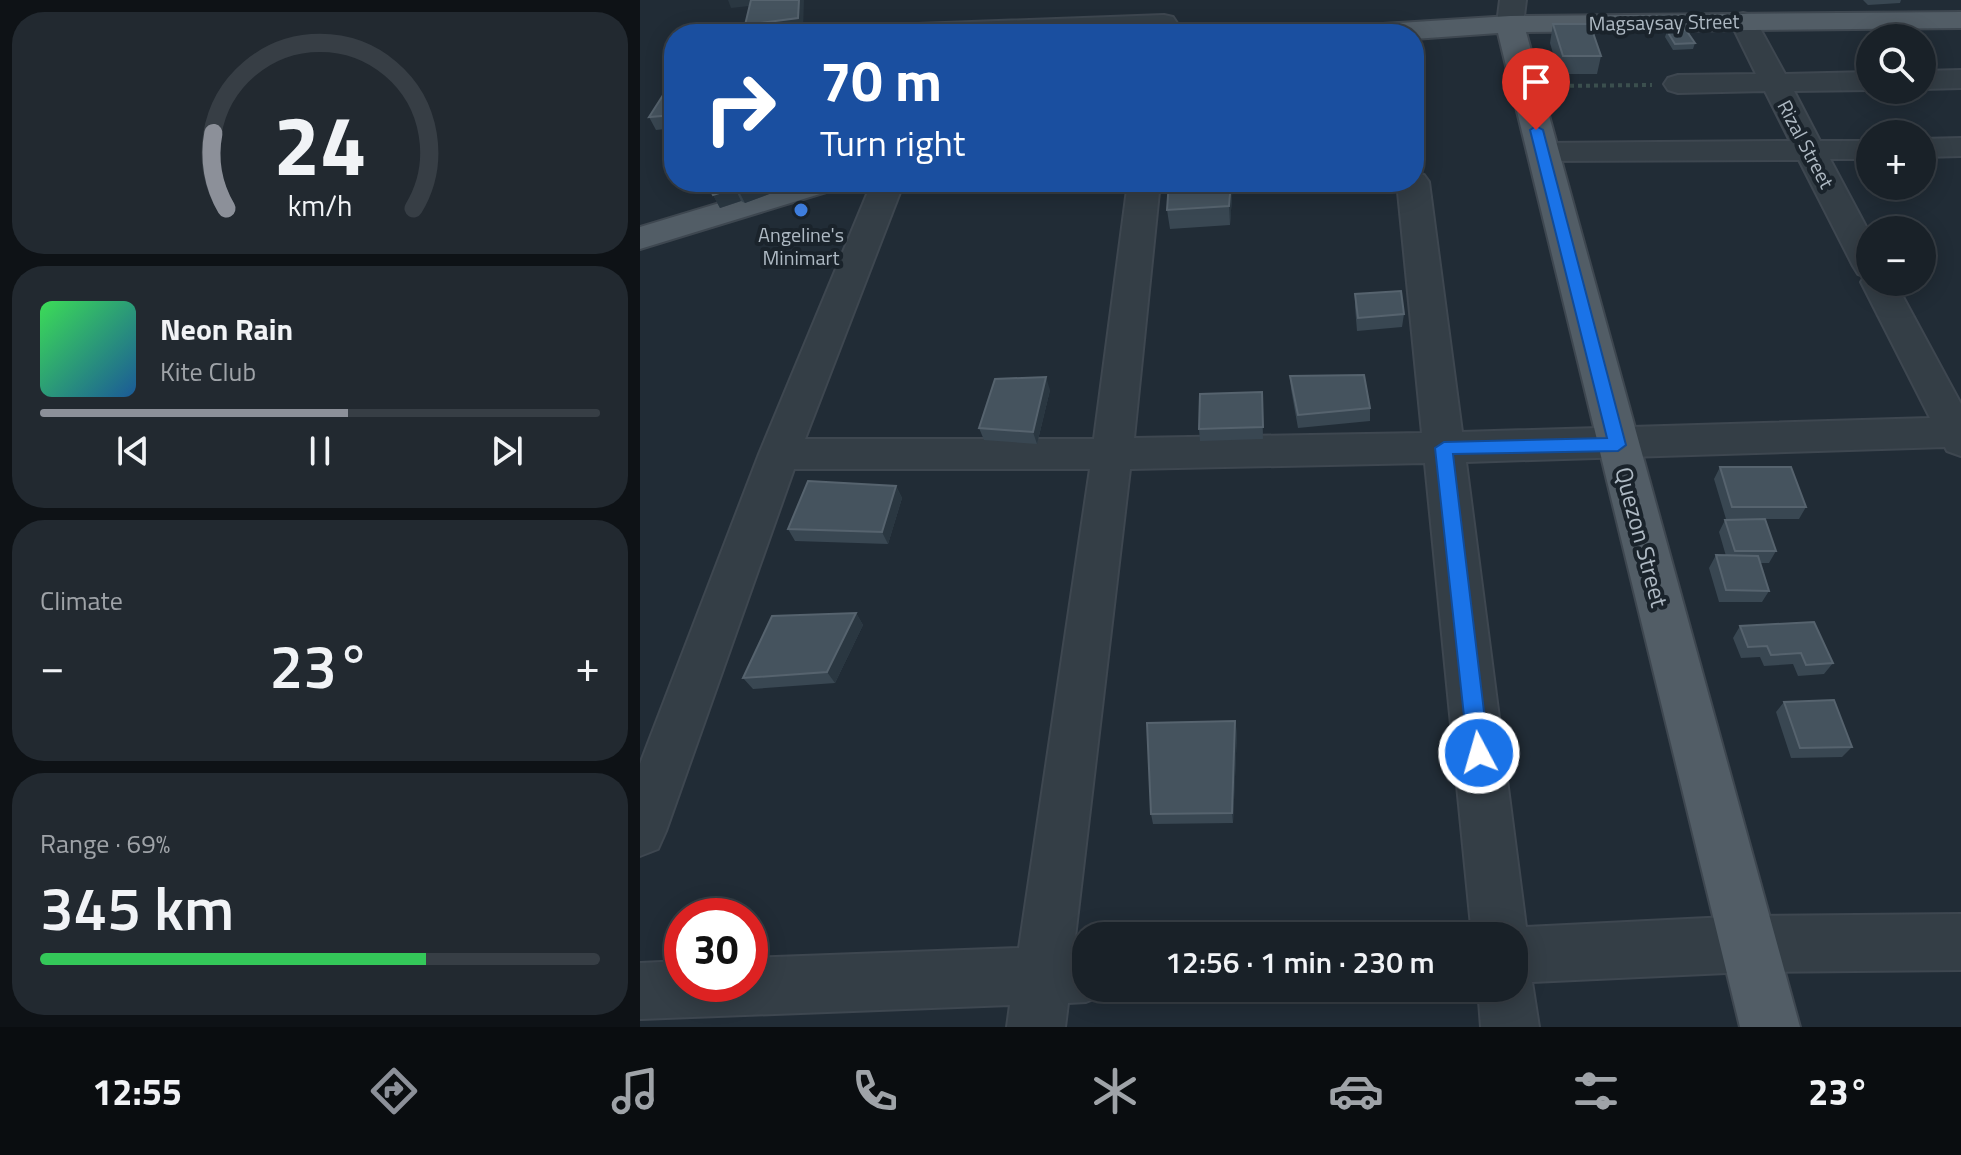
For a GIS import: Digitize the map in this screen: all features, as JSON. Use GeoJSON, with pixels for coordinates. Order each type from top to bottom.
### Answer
{"type":"FeatureCollection","features":[{"type":"Feature","properties":{"kind":"main road","name":"Magsaysay Street"},"geometry":{"type":"LineString","coordinates":[[1424,28],[1512,12],[1743,21],[1959,23]]}},
{"type":"Feature","properties":{"kind":"main road","name":"Quezon Street"},"geometry":{"type":"LineString","coordinates":[[1512,12],[1525,86],[1770,1027]]}},
{"type":"Feature","properties":{"kind":"main road"},"geometry":{"type":"LineString","coordinates":[[640,238],[791,192]]}},
{"type":"Feature","properties":{"kind":"street"},"geometry":{"type":"LineString","coordinates":[[970,24],[1164,19]]}},
{"type":"Feature","properties":{"kind":"street","name":"Rizal Street"},"geometry":{"type":"LineString","coordinates":[[1743,21],[1856,239]]}},
{"type":"Feature","properties":{"kind":"street"},"geometry":{"type":"LineString","coordinates":[[1936,80],[1961,79]]}},
{"type":"Feature","properties":{"kind":"street"},"geometry":{"type":"LineString","coordinates":[[1678,84],[1856,81]]}},
{"type":"Feature","properties":{"kind":"street"},"geometry":{"type":"LineString","coordinates":[[1936,148],[1961,147]]}},
{"type":"Feature","properties":{"kind":"street"},"geometry":{"type":"LineString","coordinates":[[1542,152],[1856,150]]}},
{"type":"Feature","properties":{"kind":"street"},"geometry":{"type":"LineString","coordinates":[[640,831],[779,454],[884,192]]}},
{"type":"Feature","properties":{"kind":"street"},"geometry":{"type":"LineString","coordinates":[[640,991],[1055,992],[1143,192]]}},
{"type":"Feature","properties":{"kind":"street"},"geometry":{"type":"LineString","coordinates":[[1414,192],[1498,922]]}},
{"type":"Feature","properties":{"kind":"street"},"geometry":{"type":"LineString","coordinates":[[779,454],[1112,454],[1959,435],[1885,296]]}},
{"type":"Feature","properties":{"kind":"street"},"geometry":{"type":"LineString","coordinates":[[1528,954],[1748,944],[1961,942]]}},
{"type":"Feature","properties":{"kind":"street"},"geometry":{"type":"LineString","coordinates":[[1507,1002],[1510,1027]]}},
{"type":"Feature","properties":{"kind":"path"},"geometry":{"type":"LineString","coordinates":[[1525,86],[1678,84]]}},
{"type":"Feature","properties":{"kind":"building"},"geometry":{"type":"Polygon","coordinates":[[[751,0],[799,0],[798,18],[745,24],[751,0]]]}},
{"type":"Feature","properties":{"kind":"building"},"geometry":{"type":"Polygon","coordinates":[[[1553,24],[1590,24],[1601,56],[1563,56],[1553,24]]]}},
{"type":"Feature","properties":{"kind":"building"},"geometry":{"type":"Polygon","coordinates":[[[1686,30],[1695,43],[1675,44],[1667,31],[1686,30]]]}},
{"type":"Feature","properties":{"kind":"building"},"geometry":{"type":"Polygon","coordinates":[[[664,94],[664,116],[649,117],[664,94]]]}},
{"type":"Feature","properties":{"kind":"building"},"geometry":{"type":"Polygon","coordinates":[[[1168,192],[1230,192],[1229,206],[1167,210],[1168,192]]]}},
{"type":"Feature","properties":{"kind":"building"},"geometry":{"type":"Polygon","coordinates":[[[1401,291],[1404,314],[1358,318],[1355,294],[1401,291]]]}},
{"type":"Feature","properties":{"kind":"building"},"geometry":{"type":"Polygon","coordinates":[[[1364,375],[1370,408],[1298,415],[1290,376],[1364,375]]]}},
{"type":"Feature","properties":{"kind":"building"},"geometry":{"type":"Polygon","coordinates":[[[1046,377],[1033,432],[979,428],[995,379],[1046,377]]]}},
{"type":"Feature","properties":{"kind":"building"},"geometry":{"type":"Polygon","coordinates":[[[1262,392],[1263,427],[1199,429],[1200,394],[1262,392]]]}},
{"type":"Feature","properties":{"kind":"building"},"geometry":{"type":"Polygon","coordinates":[[[1720,467],[1791,467],[1806,507],[1732,507],[1720,467]]]}},
{"type":"Feature","properties":{"kind":"building"},"geometry":{"type":"Polygon","coordinates":[[[808,481],[896,486],[882,532],[788,529],[808,481]]]}},
{"type":"Feature","properties":{"kind":"building"},"geometry":{"type":"Polygon","coordinates":[[[1765,519],[1776,551],[1735,551],[1725,520],[1765,519]]]}},
{"type":"Feature","properties":{"kind":"building"},"geometry":{"type":"Polygon","coordinates":[[[1716,555],[1758,556],[1769,591],[1726,590],[1716,555]]]}},
{"type":"Feature","properties":{"kind":"building"},"geometry":{"type":"Polygon","coordinates":[[[856,613],[827,672],[743,678],[772,616],[856,613]]]}},
{"type":"Feature","properties":{"kind":"building"},"geometry":{"type":"Polygon","coordinates":[[[1814,622],[1833,663],[1806,665],[1801,653],[1771,655],[1767,646],[1748,647],[1740,626],[1814,622]]]}},
{"type":"Feature","properties":{"kind":"building"},"geometry":{"type":"Polygon","coordinates":[[[1834,700],[1852,747],[1800,748],[1784,702],[1834,700]]]}},
{"type":"Feature","properties":{"kind":"building"},"geometry":{"type":"Polygon","coordinates":[[[1235,721],[1232,813],[1151,814],[1147,723],[1235,721]]]}},
{"type":"Feature","properties":{"kind":"place","name":"Angeline's Minimart"},"geometry":{"type":"Point","coordinates":[801,210]}},
{"type":"Feature","properties":{"kind":"route"},"geometry":{"type":"LineString","coordinates":[[1479,753],[1444,448],[1618,445],[1536,130]]}}]}
